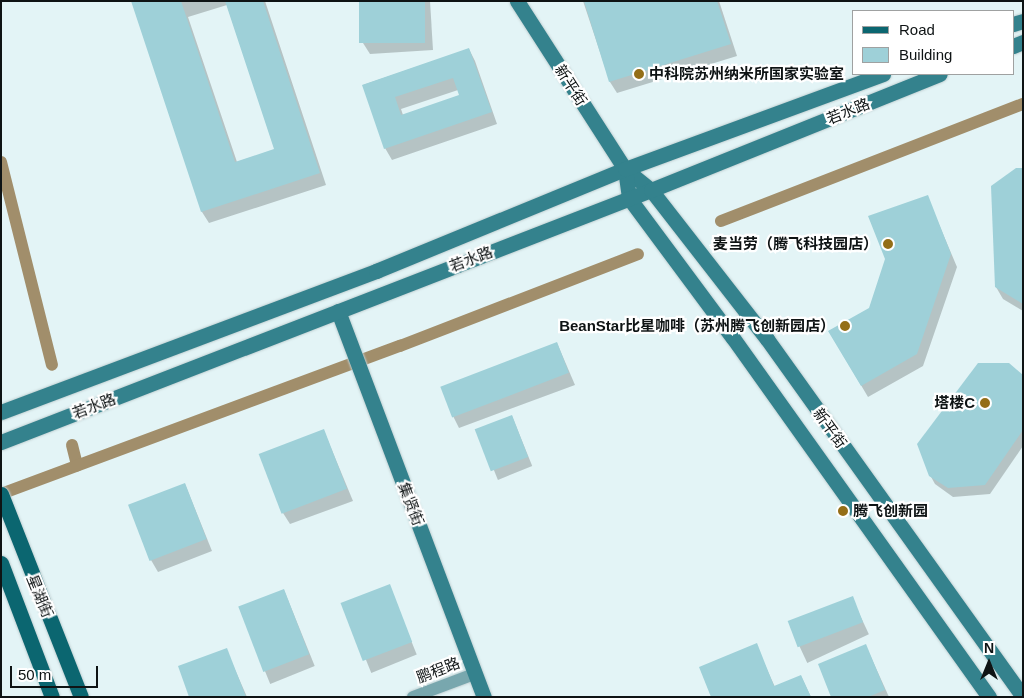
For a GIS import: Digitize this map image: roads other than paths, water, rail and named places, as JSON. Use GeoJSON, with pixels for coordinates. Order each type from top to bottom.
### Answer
{"type":"FeatureCollection","features":[{"type":"Feature","properties":{"kind":"main road","name":"新平街"},"geometry":{"type":"LineString","coordinates":[[517,1],[625,169],[651,190],[767,339],[1018,696]]}},
{"type":"Feature","properties":{"kind":"main road","name":"若水路"},"geometry":{"type":"LineString","coordinates":[[1,412],[376,271],[625,169],[880,75]]}},
{"type":"Feature","properties":{"kind":"main road","name":"若水路"},"geometry":{"type":"LineString","coordinates":[[1,442],[651,190],[938,75]]}},
{"type":"Feature","properties":{"kind":"main road","name":"新平街"},"geometry":{"type":"LineString","coordinates":[[625,169],[629,198],[733,338],[989,697]]}},
{"type":"Feature","properties":{"kind":"main road","name":"集贤街"},"geometry":{"type":"LineString","coordinates":[[338,311],[484,697]]}},
{"type":"Feature","properties":{"kind":"main road","name":"星湖街"},"geometry":{"type":"LineString","coordinates":[[1,494],[7,514],[81,697]]}},
{"type":"Feature","properties":{"kind":"main road","name":"星湖街"},"geometry":{"type":"LineString","coordinates":[[1,562],[52,697]]}},
{"type":"Feature","properties":{"kind":"street","name":"鹏程路"},"geometry":{"type":"LineString","coordinates":[[413,697],[474,674]]}},
{"type":"Feature","properties":{"kind":"waterway"},"geometry":{"type":"LineString","coordinates":[[721,221],[1023,104]]}},
{"type":"Feature","properties":{"kind":"waterway"},"geometry":{"type":"LineString","coordinates":[[1,162],[52,365]]}},
{"type":"Feature","properties":{"kind":"waterway"},"geometry":{"type":"LineString","coordinates":[[1,494],[400,346],[638,254]]}},
{"type":"Feature","properties":{"kind":"waterway"},"geometry":{"type":"LineString","coordinates":[[72,445],[77,465]]}},
{"type":"Feature","properties":{"kind":"place","name":"中科院苏州纳米所国家实验室"},"geometry":{"type":"Point","coordinates":[639,74]}},
{"type":"Feature","properties":{"kind":"place","name":"麦当劳（腾飞科技园店）"},"geometry":{"type":"Point","coordinates":[888,244]}},
{"type":"Feature","properties":{"kind":"place","name":"BeanStar比星咖啡（苏州腾飞创新园店）"},"geometry":{"type":"Point","coordinates":[845,326]}},
{"type":"Feature","properties":{"kind":"place","name":"塔楼C"},"geometry":{"type":"Point","coordinates":[985,403]}},
{"type":"Feature","properties":{"kind":"place","name":"腾飞创新园"},"geometry":{"type":"Point","coordinates":[843,511]}}]}
